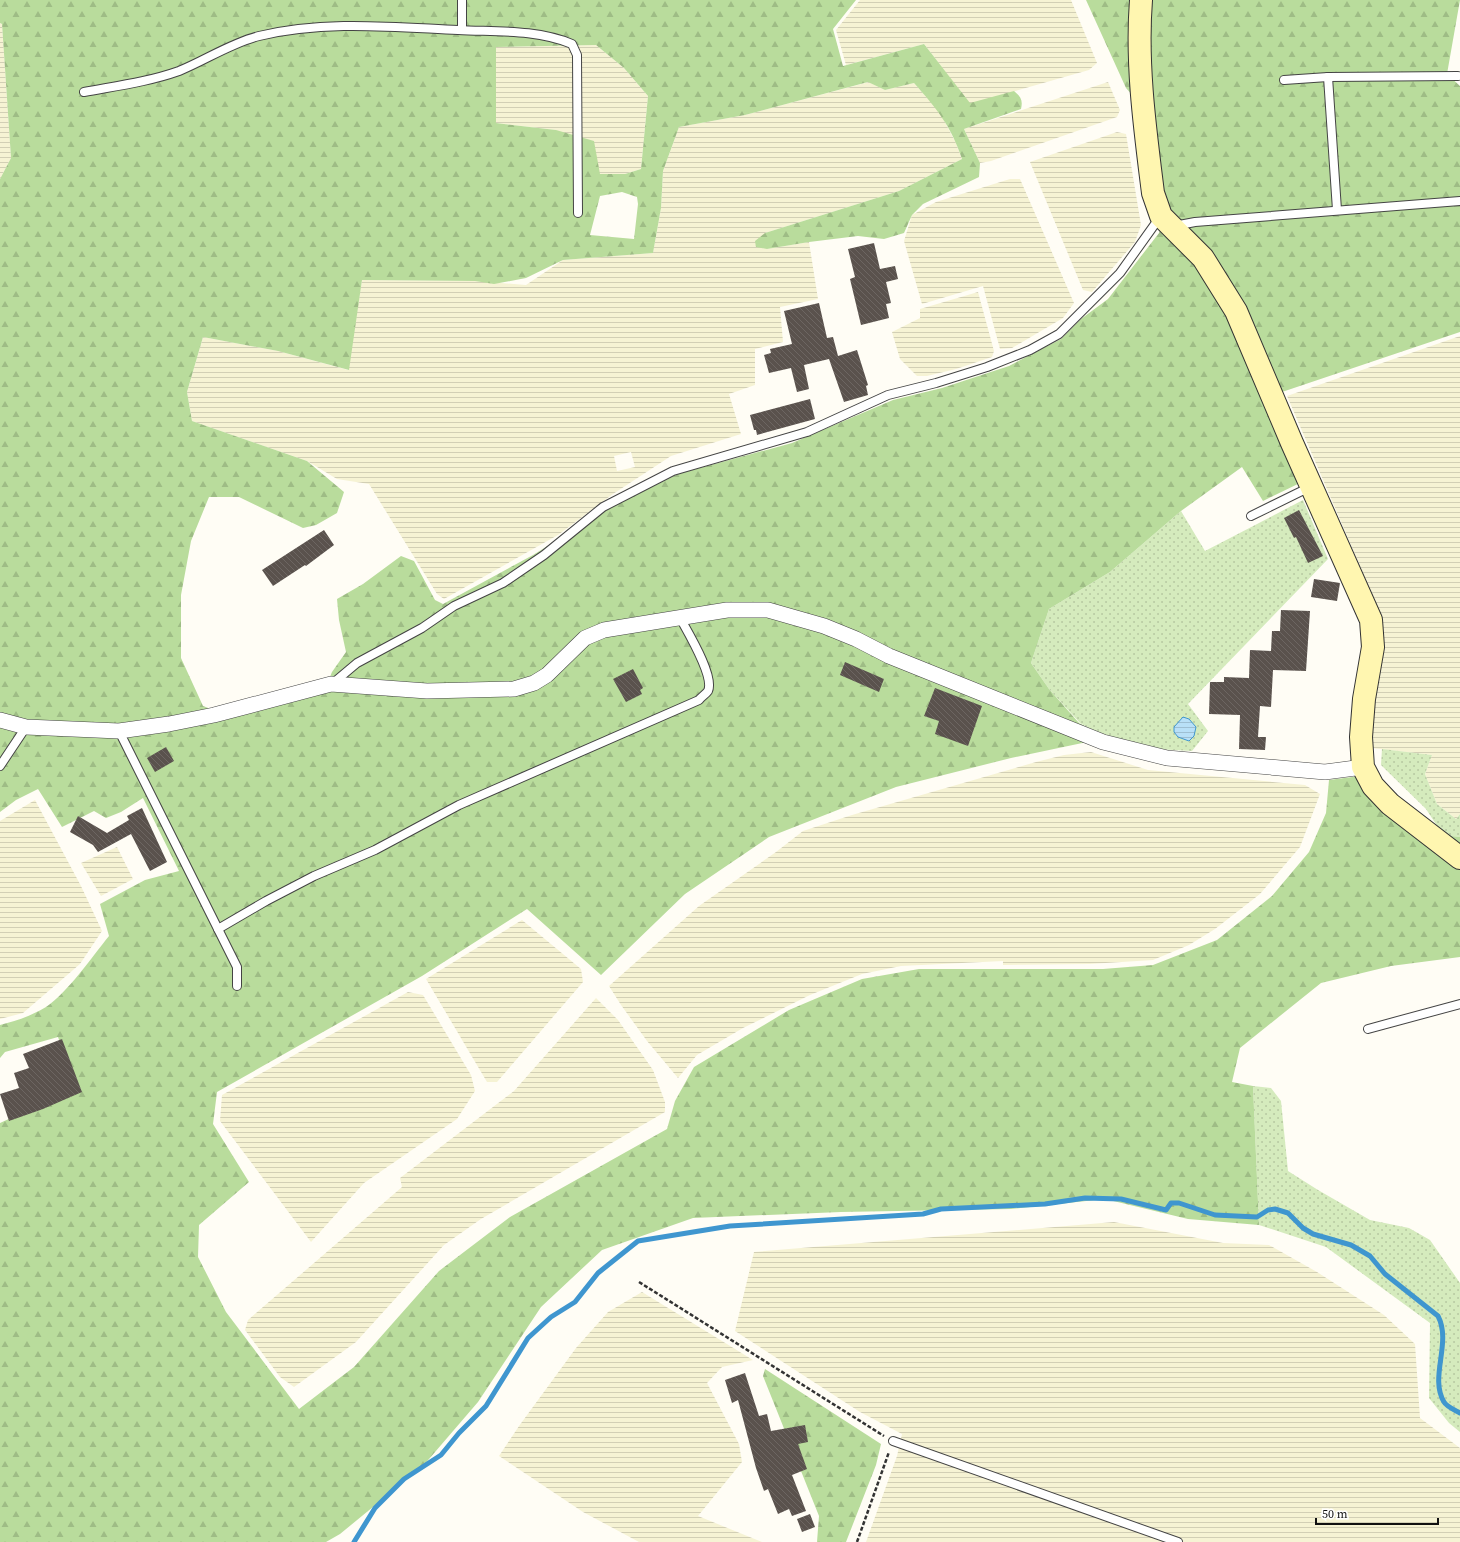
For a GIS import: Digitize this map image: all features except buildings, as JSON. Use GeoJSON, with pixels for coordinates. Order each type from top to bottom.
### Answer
{"type":"FeatureCollection","features":[{"type":"Feature","properties":{"kind":"street"},"geometry":{"type":"LineString","coordinates":[[1141,0],[1139,28],[1143,110],[1153,193],[1166,221],[1203,258],[1236,311],[1311,486],[1371,620],[1373,647],[1364,699],[1361,737],[1363,767],[1373,786],[1390,804],[1460,858]]}},
{"type":"Feature","properties":{"kind":"street"},"geometry":{"type":"LineString","coordinates":[[0,720],[26,727],[119,731],[169,724],[214,715],[331,684],[427,691],[514,689],[534,683],[547,675],[585,638],[604,630],[679,616],[727,610],[768,610],[824,626],[856,639],[889,656],[1103,742],[1138,752],[1167,758],[1325,772],[1363,767]]}},
{"type":"Feature","properties":{"kind":"lane"},"geometry":{"type":"LineString","coordinates":[[462,0],[462,30]]}},
{"type":"Feature","properties":{"kind":"lane"},"geometry":{"type":"LineString","coordinates":[[84,92],[144,81],[179,70],[215,53],[258,36],[310,27],[521,32],[558,38],[572,44],[577,54],[578,214]]}},
{"type":"Feature","properties":{"kind":"lane"},"geometry":{"type":"LineString","coordinates":[[1284,80],[1328,77],[1458,76]]}},
{"type":"Feature","properties":{"kind":"lane"},"geometry":{"type":"LineString","coordinates":[[1328,77],[1337,210]]}},
{"type":"Feature","properties":{"kind":"lane"},"geometry":{"type":"LineString","coordinates":[[331,684],[357,663],[422,628],[454,606],[503,584],[544,555],[603,507],[673,471],[807,432],[888,395],[936,383],[987,367],[1030,350],[1059,334],[1120,273],[1166,221],[1195,222],[1460,201]]}},
{"type":"Feature","properties":{"kind":"lane"},"geometry":{"type":"LineString","coordinates":[[1250,516],[1311,486]]}},
{"type":"Feature","properties":{"kind":"lane"},"geometry":{"type":"LineString","coordinates":[[218,929],[266,901],[314,876],[375,850],[459,806],[699,700],[707,691],[709,684],[707,672],[679,616]]}},
{"type":"Feature","properties":{"kind":"lane"},"geometry":{"type":"LineString","coordinates":[[0,766],[26,727]]}},
{"type":"Feature","properties":{"kind":"lane"},"geometry":{"type":"LineString","coordinates":[[119,731],[237,967],[237,986]]}},
{"type":"Feature","properties":{"kind":"lane"},"geometry":{"type":"LineString","coordinates":[[1368,1029],[1460,1004]]}},
{"type":"Feature","properties":{"kind":"lane"},"geometry":{"type":"LineString","coordinates":[[893,1441],[1178,1542]]}},
{"type":"Feature","properties":{"kind":"path"},"geometry":{"type":"LineString","coordinates":[[639,1282],[893,1441],[857,1542]]}},
{"type":"Feature","properties":{"kind":"shaded area"},"geometry":{"type":"Polygon","coordinates":[[[860,0],[1071,0],[1097,63],[1089,70],[970,104],[924,44],[846,65],[836,30],[860,0]]]}},
{"type":"Feature","properties":{"kind":"shaded area"},"geometry":{"type":"Polygon","coordinates":[[[0,23],[2,24],[11,158],[0,179],[0,23]]]}},
{"type":"Feature","properties":{"kind":"shaded area"},"geometry":{"type":"Polygon","coordinates":[[[596,45],[624,68],[648,96],[641,169],[625,174],[600,174],[556,130],[496,123],[496,47],[596,45]]]}},
{"type":"Feature","properties":{"kind":"shaded area"},"geometry":{"type":"Polygon","coordinates":[[[869,82],[885,90],[914,83],[939,111],[956,143],[962,159],[899,191],[765,233],[767,249],[809,242],[818,299],[780,307],[783,342],[755,349],[755,385],[729,394],[741,434],[671,456],[613,494],[558,535],[444,599],[437,594],[369,484],[337,479],[307,461],[192,421],[187,392],[203,337],[278,351],[348,370],[362,280],[475,281],[526,285],[563,260],[653,253],[661,208],[663,171],[679,127],[745,115],[869,82]],[[631,452],[614,456],[617,471],[635,467],[631,452]]]}},
{"type":"Feature","properties":{"kind":"shaded area"},"geometry":{"type":"Polygon","coordinates":[[[1108,82],[1120,110],[1117,117],[991,161],[980,163],[964,129],[1108,82]]]}},
{"type":"Feature","properties":{"kind":"shaded area"},"geometry":{"type":"Polygon","coordinates":[[[1117,132],[1126,134],[1141,225],[1135,242],[1092,292],[1083,290],[1030,162],[1117,132]]]}},
{"type":"Feature","properties":{"kind":"shaded area"},"geometry":{"type":"Polygon","coordinates":[[[1010,179],[1020,179],[1074,303],[1063,318],[1012,348],[1000,349],[983,286],[922,304],[904,241],[912,215],[936,202],[1010,179]]]}},
{"type":"Feature","properties":{"kind":"shaded area"},"geometry":{"type":"Polygon","coordinates":[[[978,292],[994,351],[992,357],[956,369],[927,376],[917,376],[900,359],[892,332],[920,318],[920,309],[978,292]]]}},
{"type":"Feature","properties":{"kind":"shaded area"},"geometry":{"type":"Polygon","coordinates":[[[1460,336],[1460,814],[1456,819],[1437,804],[1425,774],[1432,755],[1371,748],[1371,718],[1381,638],[1381,615],[1287,396],[1460,336]]]}},
{"type":"Feature","properties":{"kind":"shaded area"},"geometry":{"type":"Polygon","coordinates":[[[1091,752],[1148,770],[1305,785],[1320,794],[1300,847],[1260,894],[1215,929],[1189,945],[1153,960],[1090,964],[1003,965],[1003,961],[901,966],[862,974],[810,995],[743,1028],[697,1055],[678,1078],[647,1041],[609,986],[699,906],[776,852],[803,831],[852,815],[1036,762],[1064,755],[1091,752]]]}},
{"type":"Feature","properties":{"kind":"shaded area"},"geometry":{"type":"Polygon","coordinates":[[[35,800],[81,886],[102,931],[80,964],[23,1013],[0,1019],[0,821],[35,800]]]}},
{"type":"Feature","properties":{"kind":"shaded area"},"geometry":{"type":"Polygon","coordinates":[[[117,847],[133,879],[101,896],[81,863],[117,847]]]}},
{"type":"Feature","properties":{"kind":"shaded area"},"geometry":{"type":"Polygon","coordinates":[[[522,920],[581,969],[583,982],[497,1082],[487,1082],[426,979],[522,920]]]}},
{"type":"Feature","properties":{"kind":"shaded area"},"geometry":{"type":"Polygon","coordinates":[[[408,992],[423,995],[471,1075],[475,1091],[457,1119],[364,1183],[311,1242],[220,1121],[222,1095],[408,992]]]}},
{"type":"Feature","properties":{"kind":"shaded area"},"geometry":{"type":"Polygon","coordinates":[[[596,998],[618,1020],[653,1070],[665,1102],[665,1112],[481,1219],[444,1245],[356,1342],[294,1387],[280,1377],[245,1330],[248,1320],[402,1187],[400,1178],[514,1091],[596,998]]]}},
{"type":"Feature","properties":{"kind":"shaded area"},"geometry":{"type":"Polygon","coordinates":[[[1114,1222],[1223,1243],[1269,1245],[1317,1272],[1384,1315],[1415,1344],[1420,1418],[1460,1448],[1460,1542],[866,1542],[897,1456],[902,1434],[860,1412],[735,1331],[754,1252],[1114,1222]]]}},
{"type":"Feature","properties":{"kind":"shaded area"},"geometry":{"type":"Polygon","coordinates":[[[642,1292],[753,1360],[722,1367],[707,1383],[739,1444],[742,1462],[698,1516],[762,1542],[639,1542],[583,1512],[499,1456],[576,1348],[608,1312],[642,1292]]]}},
{"type":"Feature","properties":{"kind":"green space"},"geometry":{"type":"Polygon","coordinates":[[[0,0],[856,0],[833,29],[843,66],[924,44],[970,103],[1014,91],[1021,99],[1021,109],[964,129],[980,163],[979,177],[923,204],[912,215],[904,233],[884,239],[858,236],[767,249],[756,247],[755,241],[765,233],[899,191],[962,159],[948,127],[930,101],[914,83],[885,90],[868,82],[745,115],[679,127],[663,171],[661,208],[653,253],[563,260],[526,278],[494,284],[475,281],[362,280],[349,370],[278,351],[203,337],[187,392],[192,421],[307,461],[344,492],[337,513],[316,525],[303,528],[239,497],[209,497],[191,541],[181,595],[181,658],[203,706],[229,716],[324,691],[332,672],[346,652],[339,620],[337,599],[363,584],[401,556],[414,561],[435,600],[443,604],[533,555],[609,508],[678,474],[792,443],[893,400],[942,388],[1009,366],[1061,339],[1081,319],[1108,299],[1159,233],[1166,211],[1153,119],[1126,88],[1086,0],[1460,0],[1447,74],[1460,86],[1460,332],[1285,391],[1265,396],[1302,482],[1263,501],[1242,467],[1181,511],[1110,572],[1049,609],[1031,663],[1049,689],[1079,723],[1106,738],[1011,758],[896,787],[769,837],[685,894],[601,975],[527,909],[422,976],[217,1092],[213,1124],[249,1182],[199,1225],[198,1257],[226,1312],[299,1409],[354,1367],[439,1271],[510,1217],[667,1129],[675,1101],[694,1067],[789,1010],[862,979],[919,969],[1103,969],[1153,965],[1217,940],[1272,896],[1309,852],[1326,813],[1329,780],[1360,776],[1443,835],[1460,837],[1460,957],[1391,966],[1321,983],[1240,1048],[1232,1082],[1253,1086],[1259,1225],[1188,1219],[1105,1199],[1011,1209],[841,1212],[693,1218],[602,1250],[541,1307],[478,1402],[423,1466],[340,1534],[326,1542],[0,1542],[0,1123],[76,1088],[58,1037],[5,1052],[0,1058],[0,1025],[23,1018],[46,1007],[63,993],[79,974],[109,936],[100,904],[145,880],[179,871],[143,798],[121,812],[106,818],[94,811],[62,827],[38,789],[16,800],[0,812],[0,179],[11,158],[2,24],[0,23],[0,0]],[[596,45],[496,47],[496,123],[556,130],[594,141],[600,174],[625,174],[641,169],[648,96],[624,68],[596,45]],[[622,192],[600,196],[590,235],[634,239],[638,204],[637,197],[622,192]]]}},
{"type":"Feature","properties":{"kind":"green space"},"geometry":{"type":"Polygon","coordinates":[[[1303,500],[1328,559],[1188,704],[1208,731],[1192,751],[1155,749],[1106,738],[1080,723],[1049,689],[1031,663],[1049,609],[1110,572],[1181,511],[1205,551],[1303,500]]]}},
{"type":"Feature","properties":{"kind":"green space"},"geometry":{"type":"Polygon","coordinates":[[[1382,749],[1432,755],[1425,774],[1437,804],[1456,819],[1460,814],[1460,837],[1443,835],[1426,809],[1381,765],[1382,749]]]}},
{"type":"Feature","properties":{"kind":"green space"},"geometry":{"type":"Polygon","coordinates":[[[1253,1086],[1271,1088],[1281,1101],[1288,1171],[1370,1220],[1409,1228],[1430,1240],[1460,1283],[1460,1432],[1449,1423],[1429,1398],[1430,1323],[1326,1247],[1259,1225],[1253,1086]]]}},
{"type":"Feature","properties":{"kind":"green space"},"geometry":{"type":"Polygon","coordinates":[[[765,1369],[881,1444],[876,1465],[846,1542],[817,1542],[819,1516],[763,1376],[765,1369]]]}},
{"type":"Feature","properties":{"kind":"water"},"geometry":{"type":"Polygon","coordinates":[[[1183,717],[1189,719],[1196,727],[1194,736],[1189,741],[1178,737],[1174,732],[1174,727],[1183,717]]]}},
{"type":"Feature","properties":{"kind":"waterway"},"geometry":{"type":"LineString","coordinates":[[354,1542],[375,1508],[404,1479],[441,1455],[459,1433],[486,1406],[528,1338],[551,1317],[575,1302],[598,1273],[638,1241],[730,1226],[923,1214],[941,1209],[1045,1204],[1085,1198],[1121,1199],[1166,1210],[1171,1203],[1179,1203],[1215,1215],[1257,1217],[1268,1210],[1275,1209],[1288,1213],[1303,1228],[1313,1234],[1351,1245],[1370,1256],[1385,1274],[1438,1316],[1442,1326],[1443,1337],[1439,1371],[1440,1392],[1445,1404],[1460,1413]]}}]}
